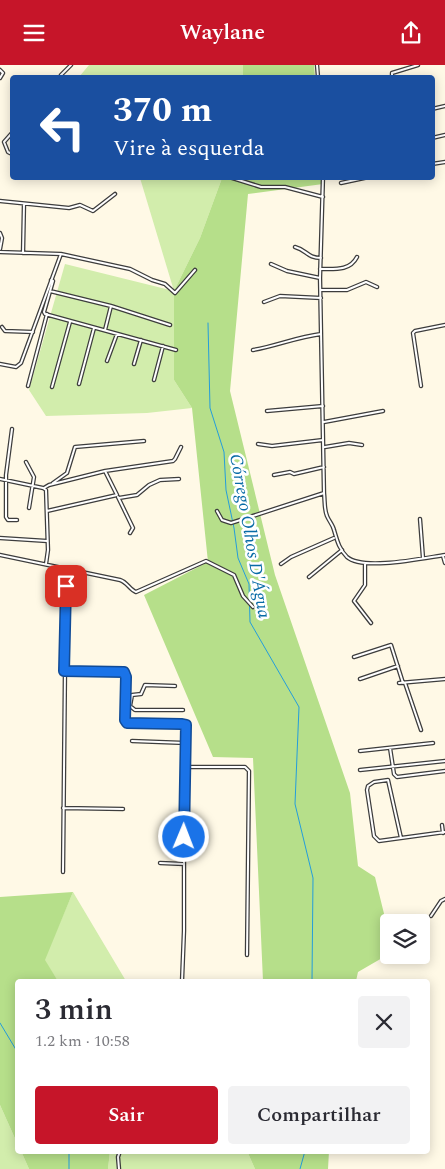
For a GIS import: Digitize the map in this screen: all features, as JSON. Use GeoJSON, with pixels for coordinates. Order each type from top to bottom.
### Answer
{"type":"FeatureCollection","features":[{"type":"Feature","properties":{"kind":"street"},"geometry":{"type":"LineString","coordinates":[[61,75],[71,65]]}},
{"type":"Feature","properties":{"kind":"street"},"geometry":{"type":"LineString","coordinates":[[392,75],[392,73],[418,65]]}},
{"type":"Feature","properties":{"kind":"street"},"geometry":{"type":"LineString","coordinates":[[0,70],[2,73],[0,78]]}},
{"type":"Feature","properties":{"kind":"street"},"geometry":{"type":"LineString","coordinates":[[10,135],[4,143],[10,153]]}},
{"type":"Feature","properties":{"kind":"street"},"geometry":{"type":"LineString","coordinates":[[239,180],[261,187],[285,187],[323,197]]}},
{"type":"Feature","properties":{"kind":"street"},"geometry":{"type":"LineString","coordinates":[[323,180],[320,278],[324,493],[326,511],[342,550],[352,560],[365,564],[444,555],[445,563]]}},
{"type":"Feature","properties":{"kind":"street"},"geometry":{"type":"LineString","coordinates":[[341,183],[355,180]]}},
{"type":"Feature","properties":{"kind":"street"},"geometry":{"type":"LineString","coordinates":[[0,201],[69,208],[80,205],[92,211],[115,194]]}},
{"type":"Feature","properties":{"kind":"street"},"geometry":{"type":"LineString","coordinates":[[22,253],[24,204]]}},
{"type":"Feature","properties":{"kind":"street"},"geometry":{"type":"LineString","coordinates":[[0,233],[2,238],[0,251],[61,254],[134,271],[165,284],[175,293],[195,270]]}},
{"type":"Feature","properties":{"kind":"street"},"geometry":{"type":"LineString","coordinates":[[295,247],[301,249],[311,258],[320,258]]}},
{"type":"Feature","properties":{"kind":"street"},"geometry":{"type":"LineString","coordinates":[[0,363],[16,367],[20,365],[61,254]]}},
{"type":"Feature","properties":{"kind":"street"},"geometry":{"type":"LineString","coordinates":[[320,269],[348,267],[352,265],[357,257]]}},
{"type":"Feature","properties":{"kind":"street"},"geometry":{"type":"LineString","coordinates":[[271,264],[287,271],[320,278]]}},
{"type":"Feature","properties":{"kind":"street"},"geometry":{"type":"LineString","coordinates":[[28,386],[47,315],[44,312],[53,281],[51,280]]}},
{"type":"Feature","properties":{"kind":"street"},"geometry":{"type":"LineString","coordinates":[[321,290],[347,290],[366,282],[377,287]]}},
{"type":"Feature","properties":{"kind":"street"},"geometry":{"type":"LineString","coordinates":[[50,291],[111,306],[170,325]]}},
{"type":"Feature","properties":{"kind":"street"},"geometry":{"type":"LineString","coordinates":[[264,302],[280,296],[321,298]]}},
{"type":"Feature","properties":{"kind":"street"},"geometry":{"type":"LineString","coordinates":[[105,330],[111,306]]}},
{"type":"Feature","properties":{"kind":"street"},"geometry":{"type":"LineString","coordinates":[[47,315],[176,350]]}},
{"type":"Feature","properties":{"kind":"street"},"geometry":{"type":"LineString","coordinates":[[52,387],[70,321]]}},
{"type":"Feature","properties":{"kind":"street"},"geometry":{"type":"LineString","coordinates":[[421,386],[413,333],[445,325]]}},
{"type":"Feature","properties":{"kind":"street"},"geometry":{"type":"LineString","coordinates":[[2,327],[5,331],[33,332]]}},
{"type":"Feature","properties":{"kind":"street"},"geometry":{"type":"LineString","coordinates":[[79,384],[94,327]]}},
{"type":"Feature","properties":{"kind":"street"},"geometry":{"type":"LineString","coordinates":[[253,350],[321,333]]}},
{"type":"Feature","properties":{"kind":"street"},"geometry":{"type":"LineString","coordinates":[[107,361],[117,334]]}},
{"type":"Feature","properties":{"kind":"street"},"geometry":{"type":"LineString","coordinates":[[134,364],[141,340]]}},
{"type":"Feature","properties":{"kind":"street"},"geometry":{"type":"LineString","coordinates":[[154,380],[163,346]]}},
{"type":"Feature","properties":{"kind":"street"},"geometry":{"type":"LineString","coordinates":[[267,411],[323,405]]}},
{"type":"Feature","properties":{"kind":"street"},"geometry":{"type":"LineString","coordinates":[[324,422],[383,411]]}},
{"type":"Feature","properties":{"kind":"street"},"geometry":{"type":"LineString","coordinates":[[12,429],[6,480],[6,517],[8,520],[16,520]]}},
{"type":"Feature","properties":{"kind":"street"},"geometry":{"type":"LineString","coordinates":[[258,444],[272,446],[323,440]]}},
{"type":"Feature","properties":{"kind":"street"},"geometry":{"type":"LineString","coordinates":[[0,479],[44,488],[66,475],[75,447],[144,441]]}},
{"type":"Feature","properties":{"kind":"street"},"geometry":{"type":"LineString","coordinates":[[324,447],[349,443],[362,445]]}},
{"type":"Feature","properties":{"kind":"street"},"geometry":{"type":"LineString","coordinates":[[48,485],[105,471],[174,460],[181,447]]}},
{"type":"Feature","properties":{"kind":"street"},"geometry":{"type":"LineString","coordinates":[[26,463],[33,475],[29,508]]}},
{"type":"Feature","properties":{"kind":"street"},"geometry":{"type":"LineString","coordinates":[[274,475],[290,472],[294,474],[324,467]]}},
{"type":"Feature","properties":{"kind":"street"},"geometry":{"type":"LineString","coordinates":[[105,471],[133,528],[130,533]]}},
{"type":"Feature","properties":{"kind":"street"},"geometry":{"type":"LineString","coordinates":[[47,511],[139,494],[148,485],[160,480],[179,479]]}},
{"type":"Feature","properties":{"kind":"street"},"geometry":{"type":"LineString","coordinates":[[44,488],[47,492],[48,553],[46,564]]}},
{"type":"Feature","properties":{"kind":"street"},"geometry":{"type":"LineString","coordinates":[[217,511],[222,521],[231,523],[324,493]]}},
{"type":"Feature","properties":{"kind":"street"},"geometry":{"type":"LineString","coordinates":[[420,519],[422,558]]}},
{"type":"Feature","properties":{"kind":"street"},"geometry":{"type":"LineString","coordinates":[[0,538],[48,541]]}},
{"type":"Feature","properties":{"kind":"street"},"geometry":{"type":"LineString","coordinates":[[281,564],[291,557],[336,538]]}},
{"type":"Feature","properties":{"kind":"street"},"geometry":{"type":"LineString","coordinates":[[308,577],[342,550]]}},
{"type":"Feature","properties":{"kind":"street"},"geometry":{"type":"LineString","coordinates":[[0,555],[120,580],[136,592],[206,561],[234,575],[243,596],[253,607]]}},
{"type":"Feature","properties":{"kind":"street"},"geometry":{"type":"LineString","coordinates":[[365,564],[365,584],[354,601],[371,623]]}},
{"type":"Feature","properties":{"kind":"street"},"geometry":{"type":"LineString","coordinates":[[63,872],[66,569]]}},
{"type":"Feature","properties":{"kind":"street"},"geometry":{"type":"LineString","coordinates":[[354,657],[391,645],[402,683],[420,730]]}},
{"type":"Feature","properties":{"kind":"street"},"geometry":{"type":"LineString","coordinates":[[360,679],[398,666]]}},
{"type":"Feature","properties":{"kind":"street"},"geometry":{"type":"LineString","coordinates":[[64,671],[124,672],[126,677],[125,720],[127,723],[184,724],[187,728],[182,979]]}},
{"type":"Feature","properties":{"kind":"street"},"geometry":{"type":"LineString","coordinates":[[402,683],[445,679]]}},
{"type":"Feature","properties":{"kind":"street"},"geometry":{"type":"LineString","coordinates":[[126,696],[141,694],[146,685],[175,686]]}},
{"type":"Feature","properties":{"kind":"street"},"geometry":{"type":"LineString","coordinates":[[132,695],[131,708],[183,710]]}},
{"type":"Feature","properties":{"kind":"street"},"geometry":{"type":"LineString","coordinates":[[132,741],[186,743]]}},
{"type":"Feature","properties":{"kind":"street"},"geometry":{"type":"LineString","coordinates":[[360,751],[433,743]]}},
{"type":"Feature","properties":{"kind":"street"},"geometry":{"type":"LineString","coordinates":[[390,748],[394,775],[397,777],[445,771]]}},
{"type":"Feature","properties":{"kind":"street"},"geometry":{"type":"LineString","coordinates":[[360,770],[445,761]]}},
{"type":"Feature","properties":{"kind":"street"},"geometry":{"type":"LineString","coordinates":[[185,767],[245,767],[249,771],[247,955]]}},
{"type":"Feature","properties":{"kind":"street"},"geometry":{"type":"LineString","coordinates":[[401,838],[388,780],[370,783],[367,790],[374,837],[380,841],[444,833],[442,825]]}},
{"type":"Feature","properties":{"kind":"street"},"geometry":{"type":"LineString","coordinates":[[64,808],[122,809]]}},
{"type":"Feature","properties":{"kind":"street"},"geometry":{"type":"LineString","coordinates":[[160,863],[184,863]]}},
{"type":"Feature","properties":{"kind":"street"},"geometry":{"type":"LineString","coordinates":[[431,915],[441,901],[445,899]]}},
{"type":"Feature","properties":{"kind":"street"},"geometry":{"type":"LineString","coordinates":[[119,1154],[119,1169]]}},
{"type":"Feature","properties":{"kind":"green space"},"geometry":{"type":"Polygon","coordinates":[[[89,65],[243,65],[243,75],[81,75],[89,65]]]}},
{"type":"Feature","properties":{"kind":"green space"},"geometry":{"type":"Polygon","coordinates":[[[243,65],[314,65],[315,75],[243,75],[243,65]]]}},
{"type":"Feature","properties":{"kind":"green space"},"geometry":{"type":"Polygon","coordinates":[[[141,180],[221,180],[200,238],[174,291],[141,180]]]}},
{"type":"Feature","properties":{"kind":"green space"},"geometry":{"type":"Polygon","coordinates":[[[221,180],[322,180],[323,184],[248,194],[230,391],[275,575],[350,793],[358,866],[375,877],[384,914],[380,914],[380,959],[358,972],[356,979],[263,979],[253,758],[213,757],[144,595],[208,562],[192,408],[174,380],[174,291],[200,238],[221,180]]]}},
{"type":"Feature","properties":{"kind":"green space"},"geometry":{"type":"Polygon","coordinates":[[[65,264],[174,291],[174,380],[192,408],[147,413],[46,416],[29,390],[65,264]]]}},
{"type":"Feature","properties":{"kind":"green space"},"geometry":{"type":"Polygon","coordinates":[[[73,892],[125,979],[57,979],[44,960],[73,892]]]}},
{"type":"Feature","properties":{"kind":"green space"},"geometry":{"type":"Polygon","coordinates":[[[73,892],[45,960],[57,979],[15,979],[15,1139],[0,1105],[0,897],[73,892]]]}},
{"type":"Feature","properties":{"kind":"green space"},"geometry":{"type":"Polygon","coordinates":[[[0,1105],[15,1139],[15,1154],[22,1154],[29,1169],[0,1169],[0,1105]]]}},
{"type":"Feature","properties":{"kind":"green space"},"geometry":{"type":"Polygon","coordinates":[[[22,1154],[110,1154],[108,1169],[29,1169],[22,1154]]]}},
{"type":"Feature","properties":{"kind":"green space"},"geometry":{"type":"Polygon","coordinates":[[[110,1154],[248,1154],[255,1169],[108,1169],[110,1154]]]}},
{"type":"Feature","properties":{"kind":"green space"},"geometry":{"type":"Polygon","coordinates":[[[248,1154],[329,1154],[328,1169],[255,1169],[248,1154]]]}},
{"type":"Feature","properties":{"kind":"waterway","name":"Córrego Olhos D'Água"},"geometry":{"type":"LineString","coordinates":[[208,323],[210,408],[224,452],[226,490],[238,558],[249,584],[250,622],[299,707],[295,804],[313,878],[312,979]]}},
{"type":"Feature","properties":{"kind":"waterway"},"geometry":{"type":"LineString","coordinates":[[0,1023],[15,1048]]}},
{"type":"Feature","properties":{"kind":"waterway"},"geometry":{"type":"LineString","coordinates":[[69,1154],[69,1169]]}},
{"type":"Feature","properties":{"kind":"waterway","name":"Córrego Olhos D'Água"},"geometry":{"type":"LineString","coordinates":[[300,1169],[304,1154]]}},
{"type":"Feature","properties":{"kind":"route"},"geometry":{"type":"LineString","coordinates":[[66,586],[64,671],[124,672],[126,674],[125,720],[127,723],[186,725],[184,837]]}}]}
